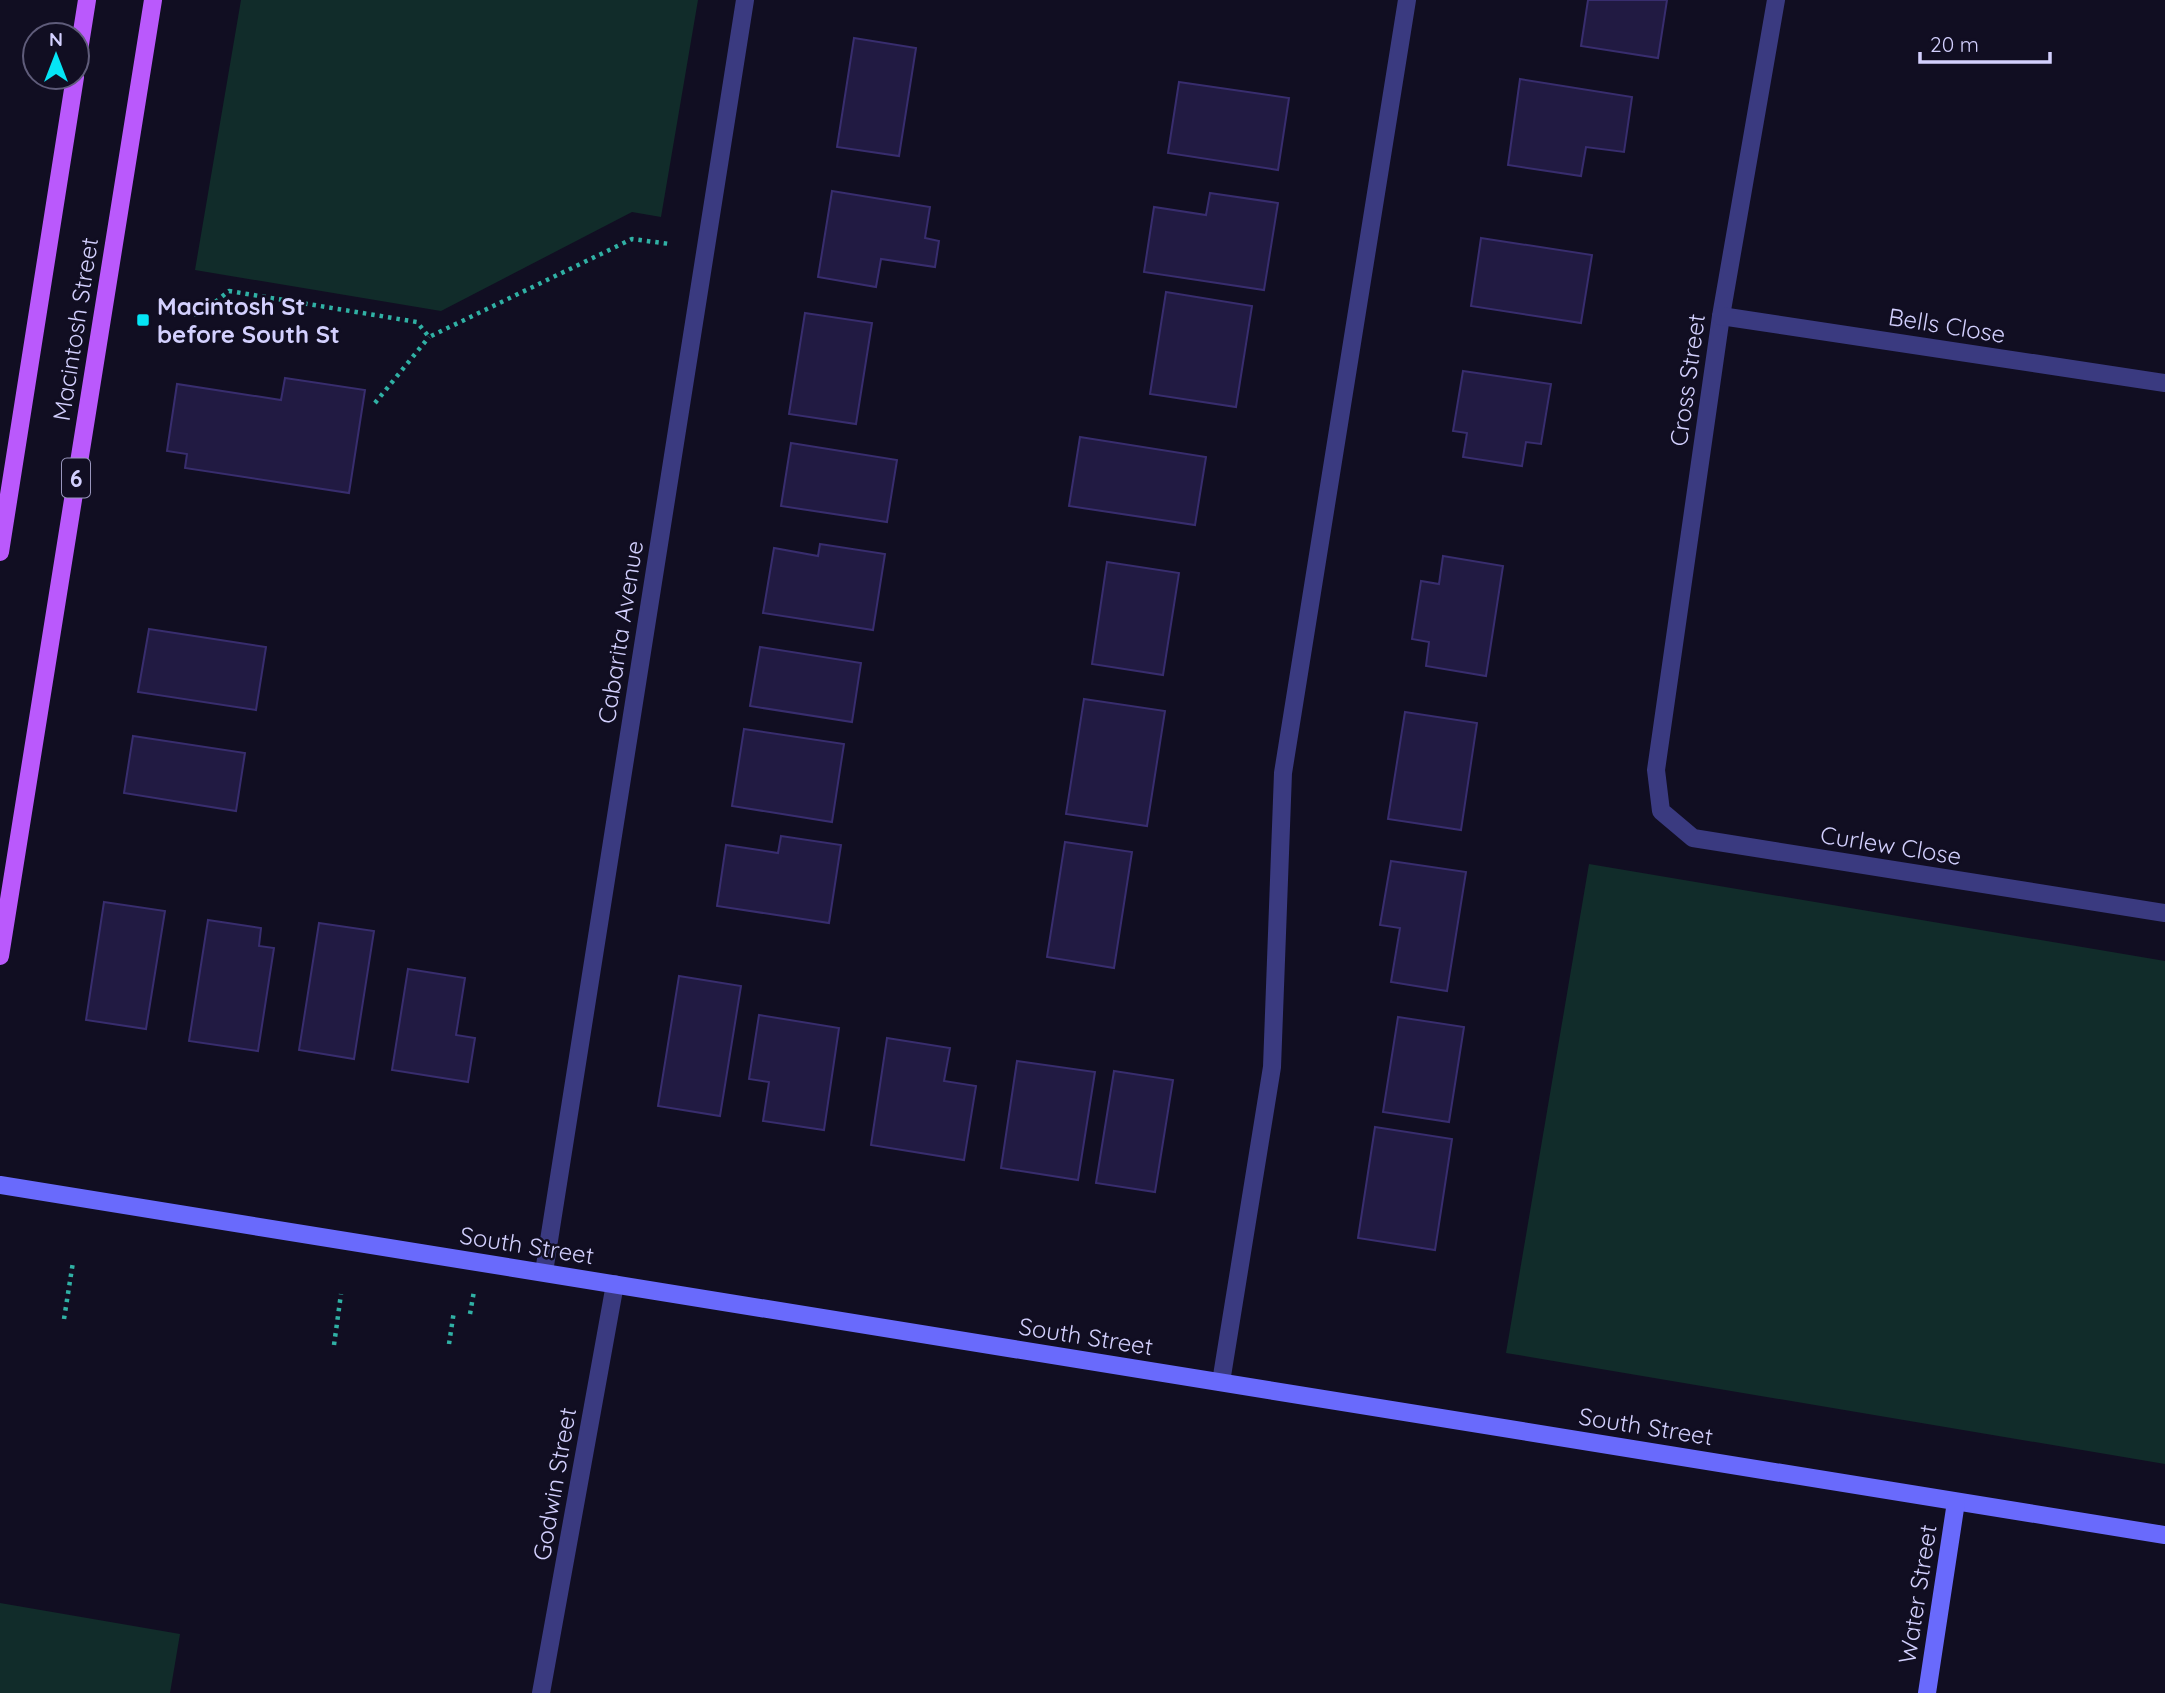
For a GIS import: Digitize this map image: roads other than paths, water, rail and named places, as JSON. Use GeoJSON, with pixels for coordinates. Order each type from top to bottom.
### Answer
{"type":"FeatureCollection","features":[{"type":"Feature","properties":{"kind":"main road"},"geometry":{"type":"LineString","coordinates":[[84,21],[87,0]]}},
{"type":"Feature","properties":{"kind":"main road","name":"Macintosh Street"},"geometry":{"type":"LineString","coordinates":[[0,957],[153,0]]}},
{"type":"Feature","properties":{"kind":"main road","name":"Macintosh Street"},"geometry":{"type":"LineString","coordinates":[[0,552],[73,91]]}},
{"type":"Feature","properties":{"kind":"street","name":"Cabarita Avenue"},"geometry":{"type":"LineString","coordinates":[[544,1272],[745,0]]}},
{"type":"Feature","properties":{"kind":"street"},"geometry":{"type":"LineString","coordinates":[[1221,1382],[1272,1066],[1283,773],[1407,0]]}},
{"type":"Feature","properties":{"kind":"street","name":"Cross Street"},"geometry":{"type":"LineString","coordinates":[[1656,769],[1721,316],[1776,0]]}},
{"type":"Feature","properties":{"kind":"street","name":"Bells Close"},"geometry":{"type":"LineString","coordinates":[[1721,316],[2165,383]]}},
{"type":"Feature","properties":{"kind":"street","name":"Curlew Close"},"geometry":{"type":"LineString","coordinates":[[1656,769],[1661,811],[1693,838],[2165,913]]}},
{"type":"Feature","properties":{"kind":"street","name":"South Street"},"geometry":{"type":"LineString","coordinates":[[0,1185],[2165,1535]]}},
{"type":"Feature","properties":{"kind":"street","name":"Godwin Street"},"geometry":{"type":"LineString","coordinates":[[541,1693],[615,1284]]}},
{"type":"Feature","properties":{"kind":"street","name":"Water Street"},"geometry":{"type":"LineString","coordinates":[[1927,1693],[1956,1502]]}},
{"type":"Feature","properties":{"kind":"place","name":"Macintosh St before South St"},"geometry":{"type":"Point","coordinates":[143,320]}}]}
